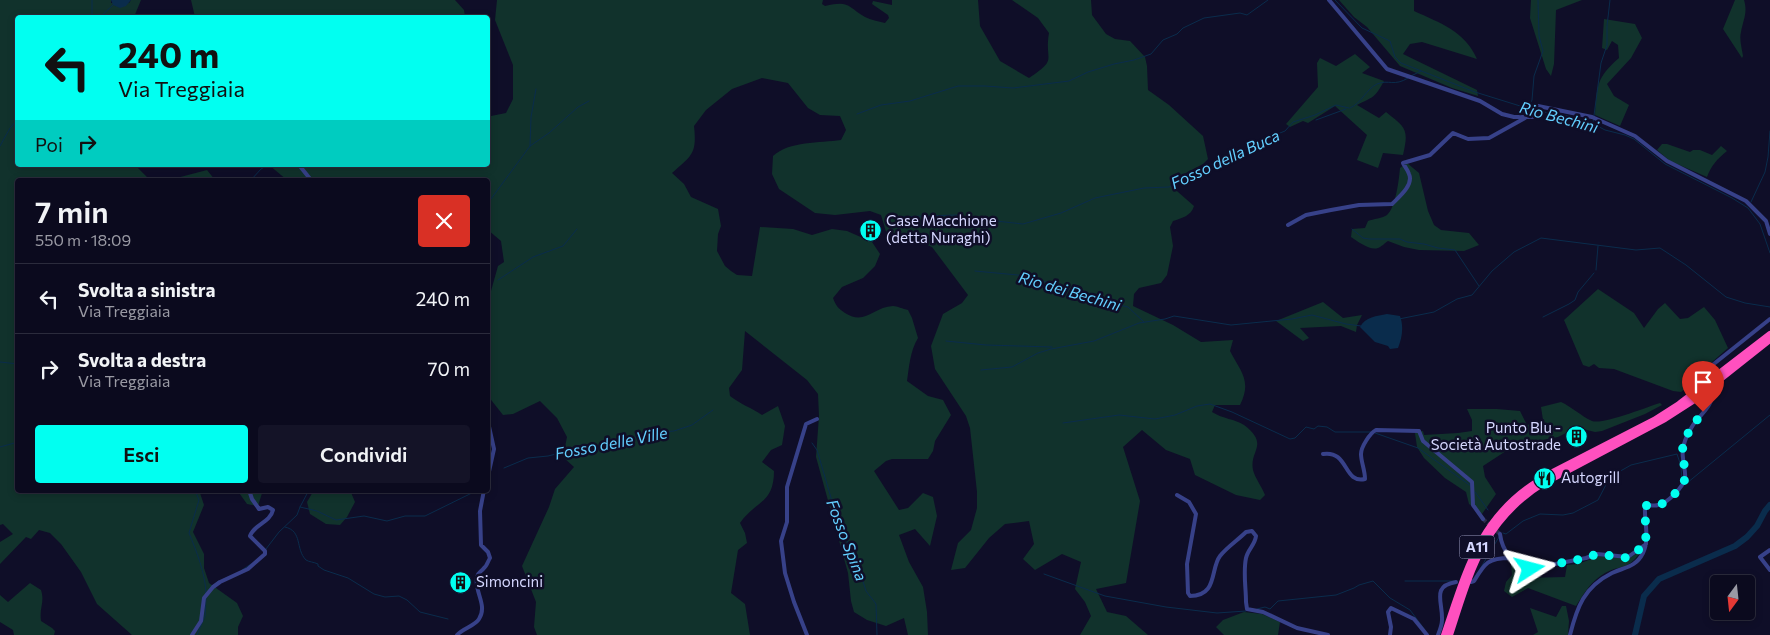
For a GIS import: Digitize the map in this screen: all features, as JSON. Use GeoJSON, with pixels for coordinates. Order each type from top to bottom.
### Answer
{"type":"FeatureCollection","features":[{"type":"Feature","properties":{"kind":"highway","name":"A11"},"geometry":{"type":"LineString","coordinates":[[1444,635],[1468,565],[1485,533],[1510,503],[1546,479],[1654,420],[1679,404],[1770,334]]}},
{"type":"Feature","properties":{"kind":"highway","name":"A11"},"geometry":{"type":"LineString","coordinates":[[1450,635],[1474,563],[1489,535],[1516,504],[1546,479],[1665,419],[1692,401],[1770,340]]}},
{"type":"Feature","properties":{"kind":"street"},"geometry":{"type":"LineString","coordinates":[[1329,0],[1388,69],[1480,101],[1502,114],[1525,118]]}},
{"type":"Feature","properties":{"kind":"street"},"geometry":{"type":"LineString","coordinates":[[1288,225],[1306,215],[1323,211],[1359,205],[1392,204],[1406,190],[1410,181],[1410,175],[1403,163],[1430,155],[1454,133],[1468,139],[1489,138],[1525,118],[1533,116],[1538,106],[1592,117],[1635,136],[1668,161],[1746,201],[1766,220],[1770,234]]}},
{"type":"Feature","properties":{"kind":"street"},"geometry":{"type":"LineString","coordinates":[[301,167],[309,178]]}},
{"type":"Feature","properties":{"kind":"street"},"geometry":{"type":"LineString","coordinates":[[1703,382],[1701,377],[1705,371],[1770,319]]}},
{"type":"Feature","properties":{"kind":"street"},"geometry":{"type":"LineString","coordinates":[[1570,635],[1579,605],[1585,595],[1603,578],[1632,566],[1640,559],[1646,544],[1645,507],[1665,502],[1683,484],[1685,473],[1682,454],[1684,443],[1694,424],[1713,398],[1711,392]]}},
{"type":"Feature","properties":{"kind":"street"},"geometry":{"type":"LineString","coordinates":[[807,635],[794,602],[786,573],[781,541],[787,522],[787,487],[806,424],[817,419]]}},
{"type":"Feature","properties":{"kind":"street"},"geometry":{"type":"LineString","coordinates":[[1323,454],[1330,453],[1338,456],[1351,475],[1362,480],[1365,479],[1365,472],[1361,455],[1362,449],[1372,432],[1376,430],[1419,431],[1423,441],[1472,482],[1472,505],[1483,519]]}},
{"type":"Feature","properties":{"kind":"street"},"geometry":{"type":"LineString","coordinates":[[490,431],[494,449],[490,467]]}},
{"type":"Feature","properties":{"kind":"street"},"geometry":{"type":"LineString","coordinates":[[192,635],[201,621],[204,598],[213,587],[248,569],[265,554],[250,536],[252,531],[271,516],[273,510],[268,507],[259,509],[250,493]]}},
{"type":"Feature","properties":{"kind":"street"},"geometry":{"type":"LineString","coordinates":[[457,635],[478,621],[482,610],[477,590],[477,578],[479,572],[490,558],[488,552],[481,545],[480,510],[483,493]]}},
{"type":"Feature","properties":{"kind":"street"},"geometry":{"type":"LineString","coordinates":[[1176,495],[1188,502],[1196,514],[1187,564],[1188,593],[1190,596],[1195,596],[1207,589],[1212,583],[1218,558],[1246,532],[1252,531],[1256,536],[1246,561],[1247,609],[1263,612],[1297,628],[1328,635]]}},
{"type":"Feature","properties":{"kind":"street"},"geometry":{"type":"LineString","coordinates":[[1500,534],[1501,542],[1510,558],[1520,566],[1530,569],[1586,558],[1597,554],[1628,558],[1646,544]]}},
{"type":"Feature","properties":{"kind":"street"},"geometry":{"type":"LineString","coordinates":[[1770,550],[1760,557],[1770,569]]}},
{"type":"Feature","properties":{"kind":"street"},"geometry":{"type":"LineString","coordinates":[[1471,582],[1474,581],[1488,561],[1510,558]]}},
{"type":"Feature","properties":{"kind":"street"},"geometry":{"type":"LineString","coordinates":[[1438,635],[1442,620],[1440,592],[1446,585],[1456,582]]}},
{"type":"Feature","properties":{"kind":"street"},"geometry":{"type":"LineString","coordinates":[[1390,635],[1391,627],[1388,612],[1391,608],[1414,619],[1427,635]]}},
{"type":"Feature","properties":{"kind":"green space"},"geometry":{"type":"Polygon","coordinates":[[[0,0],[111,0],[111,3],[129,3],[131,0],[141,0],[135,15],[15,15],[15,167],[137,167],[148,178],[15,178],[15,493],[200,493],[204,505],[193,532],[204,554],[204,568],[209,583],[237,603],[243,616],[238,627],[238,635],[132,635],[97,604],[81,572],[61,544],[50,533],[39,530],[31,539],[26,537],[0,564],[0,542],[13,534],[3,524],[0,525],[0,0]]]}},
{"type":"Feature","properties":{"kind":"green space"},"geometry":{"type":"Polygon","coordinates":[[[191,0],[455,0],[464,10],[465,15],[195,15],[191,0]]]}},
{"type":"Feature","properties":{"kind":"green space"},"geometry":{"type":"Polygon","coordinates":[[[497,0],[823,0],[822,4],[825,6],[833,4],[847,5],[865,17],[885,23],[889,18],[888,15],[872,4],[873,1],[892,5],[892,0],[978,0],[980,26],[1000,61],[1029,78],[1047,63],[1049,33],[1038,18],[1012,0],[1091,0],[1092,15],[1106,34],[1115,39],[1130,41],[1145,57],[1148,90],[1169,105],[1203,136],[1208,159],[1170,185],[1194,206],[1183,218],[1173,221],[1170,227],[1173,246],[1167,275],[1161,283],[1139,288],[1134,294],[1133,306],[1173,325],[1201,342],[1233,340],[1230,351],[1244,377],[1245,389],[1243,397],[1240,405],[1215,405],[1212,412],[1244,425],[1256,438],[1257,448],[1253,470],[1265,495],[1260,500],[1236,495],[1195,475],[1190,459],[1166,450],[1142,430],[1123,447],[1140,501],[1126,583],[1096,589],[1107,612],[1126,616],[1148,635],[1080,635],[1091,616],[1085,602],[1075,589],[1081,562],[1062,554],[1035,570],[1023,559],[1034,544],[1029,521],[1005,524],[989,538],[965,568],[951,570],[958,543],[971,530],[977,508],[977,492],[970,428],[966,416],[935,369],[931,346],[943,314],[962,303],[968,295],[932,247],[910,238],[887,235],[881,215],[870,211],[835,215],[815,213],[779,189],[772,174],[773,156],[796,145],[841,140],[846,130],[840,116],[820,115],[808,108],[788,83],[762,78],[732,89],[706,110],[694,126],[695,143],[692,153],[672,173],[684,184],[691,197],[718,209],[721,226],[718,234],[717,251],[725,266],[737,275],[752,276],[760,227],[793,229],[812,235],[832,229],[847,231],[872,242],[880,254],[875,266],[863,278],[842,287],[833,298],[839,308],[858,318],[886,307],[896,306],[908,310],[918,338],[909,365],[907,381],[928,396],[943,400],[951,415],[935,441],[933,451],[928,459],[892,459],[886,461],[874,471],[899,510],[908,508],[923,493],[933,497],[937,516],[930,546],[915,529],[899,535],[909,562],[923,587],[928,635],[908,635],[904,618],[886,626],[867,620],[854,612],[848,573],[816,457],[819,416],[818,394],[807,380],[745,331],[742,370],[729,388],[730,396],[762,415],[778,406],[785,426],[782,445],[771,450],[762,462],[774,471],[771,490],[763,501],[740,523],[747,543],[738,550],[731,593],[745,604],[750,635],[537,635],[534,627],[536,602],[522,566],[549,507],[555,489],[574,467],[563,457],[567,437],[557,418],[540,401],[513,414],[503,415],[490,399],[490,293],[498,266],[504,262],[501,241],[490,232],[490,178],[285,178],[271,167],[490,167],[490,115],[506,113],[513,99],[513,65],[495,20],[497,0]]]}},
{"type":"Feature","properties":{"kind":"green space"},"geometry":{"type":"Polygon","coordinates":[[[1339,0],[1414,0],[1414,11],[1442,24],[1459,35],[1472,49],[1477,59],[1422,42],[1410,44],[1403,54],[1477,90],[1478,96],[1452,88],[1400,66],[1367,27],[1354,17],[1339,0]]]}},
{"type":"Feature","properties":{"kind":"green space"},"geometry":{"type":"Polygon","coordinates":[[[1531,0],[1582,0],[1556,10],[1554,64],[1551,76],[1546,69],[1530,18],[1531,0]]]}},
{"type":"Feature","properties":{"kind":"green space"},"geometry":{"type":"Polygon","coordinates":[[[1735,0],[1744,0],[1745,5],[1740,35],[1742,58],[1723,29],[1735,0]]]}},
{"type":"Feature","properties":{"kind":"green space"},"geometry":{"type":"Polygon","coordinates":[[[1604,19],[1635,24],[1642,38],[1631,58],[1607,84],[1614,96],[1629,105],[1620,126],[1595,115],[1599,83],[1606,71],[1619,58],[1618,45],[1612,41],[1607,50],[1602,48],[1604,19]]]}},
{"type":"Feature","properties":{"kind":"green space"},"geometry":{"type":"Polygon","coordinates":[[[1355,54],[1370,67],[1362,73],[1384,81],[1373,96],[1357,105],[1379,118],[1386,112],[1402,126],[1406,134],[1403,155],[1383,153],[1378,168],[1357,160],[1367,135],[1335,106],[1308,123],[1303,121],[1290,127],[1286,124],[1318,87],[1317,63],[1320,58],[1336,66],[1355,54]]]}},
{"type":"Feature","properties":{"kind":"green space"},"geometry":{"type":"Polygon","coordinates":[[[1662,144],[1690,152],[1700,150],[1712,155],[1721,146],[1727,151],[1710,169],[1707,177],[1670,161],[1657,150],[1662,144]]]}},
{"type":"Feature","properties":{"kind":"green space"},"geometry":{"type":"Polygon","coordinates":[[[1407,163],[1419,173],[1428,211],[1434,225],[1441,230],[1469,233],[1479,245],[1464,251],[1419,250],[1388,241],[1375,249],[1351,237],[1352,229],[1365,228],[1368,221],[1387,215],[1393,206],[1400,168],[1407,163]]]}},
{"type":"Feature","properties":{"kind":"green space"},"geometry":{"type":"Polygon","coordinates":[[[207,170],[213,178],[177,178],[207,170]]]}},
{"type":"Feature","properties":{"kind":"green space"},"geometry":{"type":"Polygon","coordinates":[[[1598,289],[1634,313],[1644,328],[1658,309],[1665,303],[1680,319],[1688,318],[1704,307],[1715,320],[1728,348],[1681,392],[1673,391],[1614,369],[1599,368],[1594,364],[1589,367],[1583,365],[1564,320],[1598,289]]]}},
{"type":"Feature","properties":{"kind":"green space"},"geometry":{"type":"Polygon","coordinates":[[[1323,302],[1343,318],[1362,315],[1356,332],[1341,326],[1300,328],[1309,338],[1303,341],[1276,321],[1323,302]]]}},
{"type":"Feature","properties":{"kind":"green space"},"geometry":{"type":"Polygon","coordinates":[[[1561,402],[1588,419],[1597,422],[1660,403],[1662,405],[1602,431],[1595,432],[1579,428],[1558,437],[1521,444],[1506,451],[1483,466],[1485,477],[1496,494],[1482,514],[1469,504],[1466,492],[1445,478],[1424,458],[1417,447],[1415,433],[1423,431],[1424,435],[1472,431],[1472,420],[1467,409],[1520,411],[1527,425],[1543,420],[1541,407],[1561,402]]]}},
{"type":"Feature","properties":{"kind":"green space"},"geometry":{"type":"Polygon","coordinates":[[[239,493],[262,493],[258,506],[247,504],[239,493]]]}},
{"type":"Feature","properties":{"kind":"green space"},"geometry":{"type":"Polygon","coordinates":[[[312,493],[351,493],[355,502],[340,525],[326,524],[310,514],[307,502],[312,493]]]}},
{"type":"Feature","properties":{"kind":"green space"},"geometry":{"type":"Polygon","coordinates":[[[1641,551],[1632,562],[1605,573],[1596,580],[1576,606],[1528,588],[1512,597],[1504,591],[1506,582],[1512,575],[1511,564],[1524,578],[1565,577],[1567,565],[1578,564],[1599,556],[1628,559],[1641,551]]]}},
{"type":"Feature","properties":{"kind":"green space"},"geometry":{"type":"Polygon","coordinates":[[[30,583],[41,590],[41,621],[55,631],[54,635],[14,635],[13,630],[0,622],[0,595],[8,602],[30,583]]]}},
{"type":"Feature","properties":{"kind":"green space"},"geometry":{"type":"Polygon","coordinates":[[[1562,606],[1566,606],[1569,621],[1568,635],[1533,635],[1538,632],[1530,608],[1556,617],[1562,606]]]}},
{"type":"Feature","properties":{"kind":"green space"},"geometry":{"type":"Polygon","coordinates":[[[1244,612],[1262,614],[1280,622],[1278,635],[1224,635],[1216,627],[1223,620],[1244,612]]]}},
{"type":"Feature","properties":{"kind":"water"},"geometry":{"type":"Polygon","coordinates":[[[111,0],[131,0],[126,6],[120,8],[113,5],[111,0]]]}},
{"type":"Feature","properties":{"kind":"water"},"geometry":{"type":"Polygon","coordinates":[[[1387,314],[1400,316],[1402,332],[1398,348],[1390,349],[1388,346],[1375,342],[1360,327],[1368,319],[1387,314]]]}},
{"type":"Feature","properties":{"kind":"waterway"},"geometry":{"type":"LineString","coordinates":[[92,0],[92,15]]}},
{"type":"Feature","properties":{"kind":"waterway"},"geometry":{"type":"LineString","coordinates":[[857,114],[881,105],[910,101],[958,86],[1013,88],[1069,81],[1088,72],[1151,54],[1163,40],[1204,18],[1240,13],[1247,15],[1268,0]]}},
{"type":"Feature","properties":{"kind":"waterway","name":"Rio Bechini"},"geometry":{"type":"LineString","coordinates":[[1335,0],[1362,28],[1390,41],[1395,57],[1401,63],[1475,92],[1533,110]]}},
{"type":"Feature","properties":{"kind":"waterway"},"geometry":{"type":"LineString","coordinates":[[1528,109],[1532,100],[1534,76],[1543,51],[1539,36],[1538,0]]}},
{"type":"Feature","properties":{"kind":"waterway"},"geometry":{"type":"LineString","coordinates":[[1593,123],[1601,63],[1607,45],[1610,0]]}},
{"type":"Feature","properties":{"kind":"waterway"},"geometry":{"type":"LineString","coordinates":[[102,15],[113,5]]}},
{"type":"Feature","properties":{"kind":"waterway","name":"Fosso della Buca"},"geometry":{"type":"LineString","coordinates":[[1411,76],[1421,71]]}},
{"type":"Feature","properties":{"kind":"waterway","name":"Fosso della Buca"},"geometry":{"type":"LineString","coordinates":[[1350,108],[1358,103],[1373,86],[1385,82],[1395,83],[1408,78]]}},
{"type":"Feature","properties":{"kind":"waterway"},"geometry":{"type":"LineString","coordinates":[[530,146],[531,117],[536,89]]}},
{"type":"Feature","properties":{"kind":"waterway"},"geometry":{"type":"LineString","coordinates":[[490,200],[530,146],[549,133],[578,107],[589,101]]}},
{"type":"Feature","properties":{"kind":"waterway","name":"Fosso della Buca"},"geometry":{"type":"LineString","coordinates":[[896,217],[956,215],[1023,224],[1061,213],[1095,198],[1144,188],[1169,187],[1213,164],[1224,156],[1242,152],[1285,131],[1293,122],[1315,115],[1336,105],[1349,108]]}},
{"type":"Feature","properties":{"kind":"waterway"},"geometry":{"type":"LineString","coordinates":[[1316,120],[1346,109]]}},
{"type":"Feature","properties":{"kind":"waterway","name":"Rio Bechini"},"geometry":{"type":"LineString","coordinates":[[1537,111],[1569,116],[1590,122],[1605,130],[1634,139],[1665,164],[1732,198],[1748,208],[1760,224],[1770,253]]}},
{"type":"Feature","properties":{"kind":"waterway"},"geometry":{"type":"LineString","coordinates":[[0,146],[15,122]]}},
{"type":"Feature","properties":{"kind":"waterway"},"geometry":{"type":"LineString","coordinates":[[1751,202],[1765,172],[1770,131]]}},
{"type":"Feature","properties":{"kind":"waterway"},"geometry":{"type":"LineString","coordinates":[[253,178],[264,167]]}},
{"type":"Feature","properties":{"kind":"waterway"},"geometry":{"type":"LineString","coordinates":[[498,280],[533,257],[563,246],[577,229]]}},
{"type":"Feature","properties":{"kind":"waterway"},"geometry":{"type":"LineString","coordinates":[[1352,229],[1363,238],[1400,239],[1407,242],[1455,250],[1479,286]]}},
{"type":"Feature","properties":{"kind":"waterway","name":"Rio dei Bechini"},"geometry":{"type":"LineString","coordinates":[[1399,319],[1434,312],[1457,299],[1472,295],[1492,271],[1514,252],[1541,238],[1636,250],[1660,248],[1686,265],[1726,297],[1745,303],[1770,307]]}},
{"type":"Feature","properties":{"kind":"waterway"},"geometry":{"type":"LineString","coordinates":[[1596,270],[1598,246]]}},
{"type":"Feature","properties":{"kind":"waterway","name":"Rio dei Bechini"},"geometry":{"type":"LineString","coordinates":[[975,271],[1028,276],[1067,289],[1094,295],[1106,302],[1128,307],[1144,322]]}},
{"type":"Feature","properties":{"kind":"waterway"},"geometry":{"type":"LineString","coordinates":[[1543,317],[1575,300],[1578,292],[1594,273]]}},
{"type":"Feature","properties":{"kind":"waterway","name":"Rio dei Bechini"},"geometry":{"type":"LineString","coordinates":[[981,370],[1012,367],[1038,353],[1094,341],[1139,323],[1174,316],[1231,325],[1292,319],[1312,315],[1361,326]]}},
{"type":"Feature","properties":{"kind":"waterway"},"geometry":{"type":"LineString","coordinates":[[946,341],[986,345],[1052,347]]}},
{"type":"Feature","properties":{"kind":"waterway"},"geometry":{"type":"LineString","coordinates":[[0,362],[15,364]]}},
{"type":"Feature","properties":{"kind":"waterway"},"geometry":{"type":"LineString","coordinates":[[1063,423],[1119,415],[1155,419],[1210,404],[1290,439],[1295,438],[1306,427],[1314,429],[1318,426],[1327,427],[1335,432],[1371,432]]}},
{"type":"Feature","properties":{"kind":"waterway","name":"Fosso delle Ville"},"geometry":{"type":"LineString","coordinates":[[504,468],[528,458],[600,448],[652,433],[674,431],[692,425],[713,410]]}},
{"type":"Feature","properties":{"kind":"waterway"},"geometry":{"type":"LineString","coordinates":[[1685,483],[1770,415]]}},
{"type":"Feature","properties":{"kind":"waterway"},"geometry":{"type":"LineString","coordinates":[[1375,433],[1418,448],[1471,486]]}},
{"type":"Feature","properties":{"kind":"waterway"},"geometry":{"type":"LineString","coordinates":[[0,447],[15,443]]}},
{"type":"Feature","properties":{"kind":"waterway","name":"Fosso Spina"},"geometry":{"type":"LineString","coordinates":[[812,443],[817,450],[839,525],[856,559],[866,591],[876,604],[877,635]]}},
{"type":"Feature","properties":{"kind":"waterway"},"geometry":{"type":"LineString","coordinates":[[1503,533],[1506,534],[1523,521],[1540,514],[1563,515],[1573,513],[1598,500],[1610,477],[1631,465],[1677,454],[1681,466],[1682,481]]}},
{"type":"Feature","properties":{"kind":"waterway"},"geometry":{"type":"LineString","coordinates":[[1475,492],[1488,510]]}},
{"type":"Feature","properties":{"kind":"waterway"},"geometry":{"type":"LineString","coordinates":[[196,493],[199,500],[189,533],[202,571],[206,594]]}},
{"type":"Feature","properties":{"kind":"waterway"},"geometry":{"type":"LineString","coordinates":[[266,549],[279,532],[297,515],[307,493]]}},
{"type":"Feature","properties":{"kind":"waterway","name":"Fosso delle Ville"},"geometry":{"type":"LineString","coordinates":[[300,507],[317,511],[336,520],[364,516],[387,521],[405,516],[425,516],[472,493]]}},
{"type":"Feature","properties":{"kind":"waterway"},"geometry":{"type":"LineString","coordinates":[[1635,635],[1644,596],[1659,579],[1735,546],[1757,526],[1770,505]]}},
{"type":"Feature","properties":{"kind":"waterway"},"geometry":{"type":"LineString","coordinates":[[285,527],[291,529],[297,536],[301,551],[306,560],[318,564],[324,570],[348,578],[374,594],[385,597],[399,596],[407,600],[420,612],[448,619]]}},
{"type":"Feature","properties":{"kind":"waterway"},"geometry":{"type":"LineString","coordinates":[[1480,569],[1499,537]]}},
{"type":"Feature","properties":{"kind":"waterway"},"geometry":{"type":"LineString","coordinates":[[242,570],[251,564]]}},
{"type":"Feature","properties":{"kind":"waterway"},"geometry":{"type":"LineString","coordinates":[[1044,574],[1105,596],[1166,607],[1217,613],[1246,611]]}},
{"type":"Feature","properties":{"kind":"waterway"},"geometry":{"type":"LineString","coordinates":[[207,592],[218,581]]}},
{"type":"Feature","properties":{"kind":"waterway"},"geometry":{"type":"LineString","coordinates":[[1257,609],[1265,607],[1270,609],[1278,601],[1336,595],[1373,581],[1390,598],[1410,610],[1425,630]]}},
{"type":"Feature","properties":{"kind":"waterway"},"geometry":{"type":"LineString","coordinates":[[1405,581],[1454,581]]}},
{"type":"Feature","properties":{"kind":"waterway"},"geometry":{"type":"LineString","coordinates":[[197,635],[205,616],[206,599]]}},
{"type":"Feature","properties":{"kind":"tunnel"},"geometry":{"type":"LineString","coordinates":[[1483,519],[1500,534]]}},
{"type":"Feature","properties":{"kind":"place","name":"Case Macchione (detta Nuraghi)"},"geometry":{"type":"Point","coordinates":[870,230]}},
{"type":"Feature","properties":{"kind":"place","name":"Punto Blu - Società Autostrade"},"geometry":{"type":"Point","coordinates":[1577,437]}},
{"type":"Feature","properties":{"kind":"place","name":"Autogrill"},"geometry":{"type":"Point","coordinates":[1545,478]}},
{"type":"Feature","properties":{"kind":"place","name":"Simoncini"},"geometry":{"type":"Point","coordinates":[460,582]}},
{"type":"Feature","properties":{"kind":"route"},"geometry":{"type":"LineString","coordinates":[[1530,569],[1586,558],[1601,553],[1628,558],[1646,544],[1645,507],[1665,502],[1683,484],[1685,479],[1682,454],[1684,443],[1703,412]]}}]}
